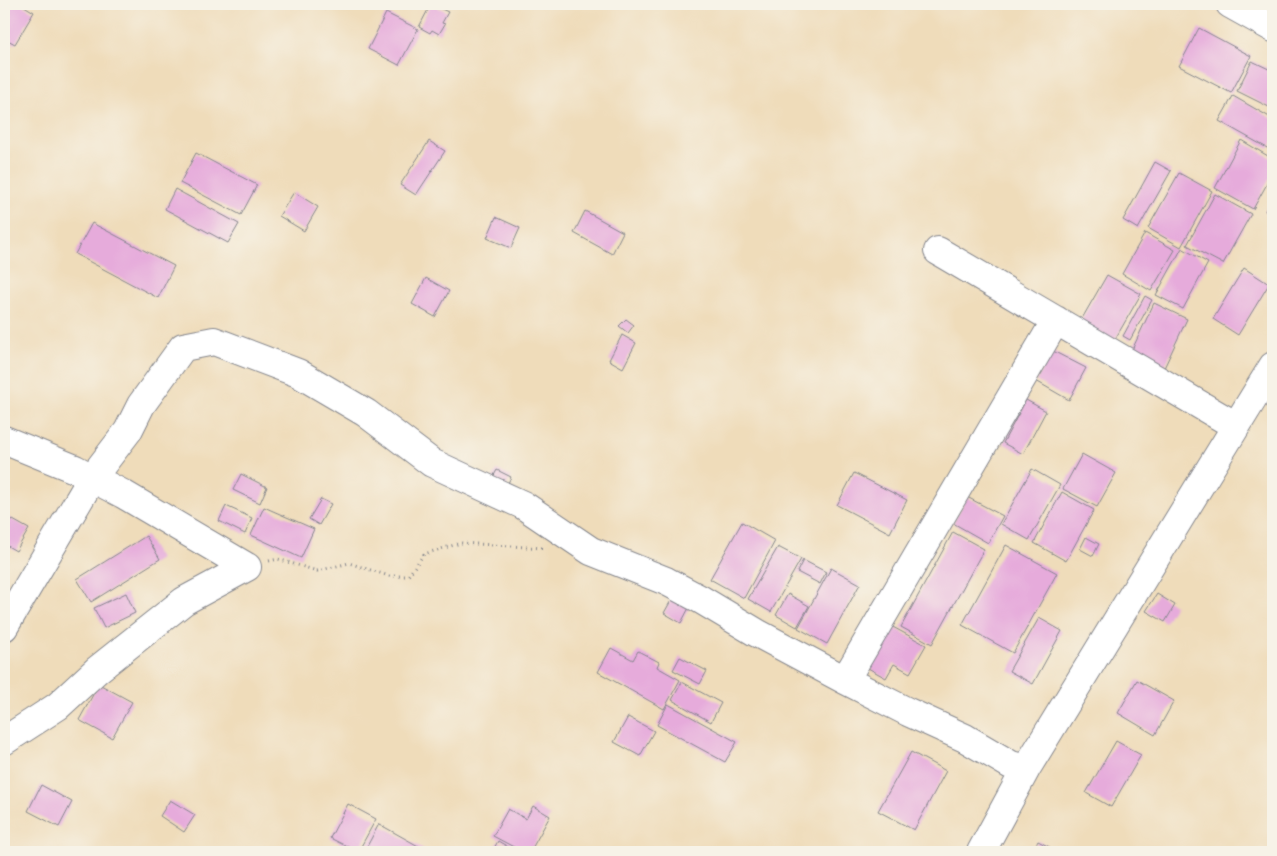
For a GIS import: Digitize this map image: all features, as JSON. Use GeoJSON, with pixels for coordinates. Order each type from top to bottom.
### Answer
{"type":"FeatureCollection","features":[{"type":"Feature","properties":{"kind":"street"},"geometry":{"type":"LineString","coordinates":[[1230,4],[1273,28]]}},
{"type":"Feature","properties":{"kind":"street"},"geometry":{"type":"LineString","coordinates":[[938,251],[1236,426]]}},
{"type":"Feature","properties":{"kind":"street"},"geometry":{"type":"LineString","coordinates":[[845,680],[1056,320]]}},
{"type":"Feature","properties":{"kind":"street"},"geometry":{"type":"LineString","coordinates":[[4,626],[92,478],[128,431],[141,405],[183,346],[214,341],[298,373],[366,413],[432,463],[523,506],[591,551],[700,599],[845,680],[965,738],[1011,765],[1026,769]]}},
{"type":"Feature","properties":{"kind":"street"},"geometry":{"type":"LineString","coordinates":[[982,852],[1026,769],[1273,366]]}},
{"type":"Feature","properties":{"kind":"street"},"geometry":{"type":"LineString","coordinates":[[4,440],[92,478],[150,508],[246,567],[184,601],[97,670],[58,706],[4,741]]}},
{"type":"Feature","properties":{"kind":"path"},"geometry":{"type":"LineString","coordinates":[[246,567],[278,559],[317,571],[349,563],[389,576],[408,576],[424,554],[461,543],[545,548]]}},
{"type":"Feature","properties":{"kind":"building"},"geometry":{"type":"Polygon","coordinates":[[[4,4],[21,4],[34,12],[15,44],[4,38],[4,4]]]}},
{"type":"Feature","properties":{"kind":"building"},"geometry":{"type":"Polygon","coordinates":[[[314,4],[328,4],[325,10],[314,4]]]}},
{"type":"Feature","properties":{"kind":"building"},"geometry":{"type":"Polygon","coordinates":[[[431,4],[448,12],[442,23],[445,24],[439,34],[432,30],[430,33],[419,27],[431,4]]]}},
{"type":"Feature","properties":{"kind":"building"},"geometry":{"type":"Polygon","coordinates":[[[386,13],[418,29],[399,65],[368,49],[386,13]]]}},
{"type":"Feature","properties":{"kind":"building"},"geometry":{"type":"Polygon","coordinates":[[[1199,28],[1251,56],[1231,93],[1179,66],[1199,28]]]}},
{"type":"Feature","properties":{"kind":"building"},"geometry":{"type":"Polygon","coordinates":[[[1252,61],[1273,71],[1273,109],[1237,91],[1252,61]]]}},
{"type":"Feature","properties":{"kind":"building"},"geometry":{"type":"Polygon","coordinates":[[[1233,96],[1273,119],[1273,141],[1269,149],[1219,121],[1233,96]]]}},
{"type":"Feature","properties":{"kind":"building"},"geometry":{"type":"Polygon","coordinates":[[[1241,140],[1273,159],[1273,173],[1253,209],[1215,188],[1241,140]]]}},
{"type":"Feature","properties":{"kind":"building"},"geometry":{"type":"Polygon","coordinates":[[[429,141],[445,151],[416,195],[400,185],[429,141]]]}},
{"type":"Feature","properties":{"kind":"building"},"geometry":{"type":"Polygon","coordinates":[[[196,153],[257,185],[241,215],[180,183],[196,153]]]}},
{"type":"Feature","properties":{"kind":"building"},"geometry":{"type":"Polygon","coordinates":[[[1155,162],[1171,171],[1138,229],[1123,220],[1155,162]]]}},
{"type":"Feature","properties":{"kind":"building"},"geometry":{"type":"Polygon","coordinates":[[[1179,173],[1212,191],[1181,247],[1148,228],[1179,173]]]}},
{"type":"Feature","properties":{"kind":"building"},"geometry":{"type":"Polygon","coordinates":[[[175,189],[239,224],[228,243],[165,209],[175,189]]]}},
{"type":"Feature","properties":{"kind":"building"},"geometry":{"type":"Polygon","coordinates":[[[294,192],[318,207],[304,231],[279,216],[294,192]]]}},
{"type":"Feature","properties":{"kind":"building"},"geometry":{"type":"Polygon","coordinates":[[[1215,194],[1251,214],[1223,264],[1187,245],[1215,194]]]}},
{"type":"Feature","properties":{"kind":"building"},"geometry":{"type":"Polygon","coordinates":[[[1273,196],[1273,216],[1265,211],[1273,196]]]}},
{"type":"Feature","properties":{"kind":"building"},"geometry":{"type":"Polygon","coordinates":[[[585,211],[623,232],[612,254],[574,233],[585,211]]]}},
{"type":"Feature","properties":{"kind":"building"},"geometry":{"type":"Polygon","coordinates":[[[496,217],[520,228],[511,248],[487,238],[496,217]]]}},
{"type":"Feature","properties":{"kind":"building"},"geometry":{"type":"Polygon","coordinates":[[[92,223],[174,266],[158,298],[75,254],[92,223]]]}},
{"type":"Feature","properties":{"kind":"building"},"geometry":{"type":"Polygon","coordinates":[[[1145,233],[1175,250],[1151,291],[1122,274],[1145,233]]]}},
{"type":"Feature","properties":{"kind":"building"},"geometry":{"type":"Polygon","coordinates":[[[1182,248],[1208,263],[1183,309],[1156,295],[1182,248]]]}},
{"type":"Feature","properties":{"kind":"building"},"geometry":{"type":"Polygon","coordinates":[[[1244,268],[1269,284],[1238,335],[1213,319],[1244,268]]]}},
{"type":"Feature","properties":{"kind":"building"},"geometry":{"type":"Polygon","coordinates":[[[1107,275],[1141,294],[1114,341],[1080,322],[1107,275]]]}},
{"type":"Feature","properties":{"kind":"building"},"geometry":{"type":"Polygon","coordinates":[[[426,278],[449,291],[435,317],[412,304],[426,278]]]}},
{"type":"Feature","properties":{"kind":"building"},"geometry":{"type":"Polygon","coordinates":[[[1145,296],[1152,300],[1130,340],[1123,336],[1145,296]]]}},
{"type":"Feature","properties":{"kind":"building"},"geometry":{"type":"Polygon","coordinates":[[[1154,303],[1187,319],[1164,368],[1131,352],[1154,303]]]}},
{"type":"Feature","properties":{"kind":"building"},"geometry":{"type":"Polygon","coordinates":[[[626,319],[634,325],[628,333],[619,326],[626,319]]]}},
{"type":"Feature","properties":{"kind":"building"},"geometry":{"type":"Polygon","coordinates":[[[622,335],[636,343],[623,368],[609,360],[622,335]]]}},
{"type":"Feature","properties":{"kind":"building"},"geometry":{"type":"Polygon","coordinates":[[[1053,351],[1086,368],[1069,400],[1036,381],[1053,351]]]}},
{"type":"Feature","properties":{"kind":"building"},"geometry":{"type":"Polygon","coordinates":[[[1026,400],[1046,411],[1023,454],[1003,443],[1026,400]]]}},
{"type":"Feature","properties":{"kind":"building"},"geometry":{"type":"Polygon","coordinates":[[[1082,454],[1116,473],[1097,507],[1063,489],[1082,454]]]}},
{"type":"Feature","properties":{"kind":"building"},"geometry":{"type":"Polygon","coordinates":[[[1032,469],[1060,485],[1029,540],[1001,524],[1032,469]]]}},
{"type":"Feature","properties":{"kind":"building"},"geometry":{"type":"Polygon","coordinates":[[[497,470],[511,477],[506,487],[492,479],[497,470]]]}},
{"type":"Feature","properties":{"kind":"building"},"geometry":{"type":"Polygon","coordinates":[[[854,473],[907,500],[890,533],[837,505],[854,473]]]}},
{"type":"Feature","properties":{"kind":"building"},"geometry":{"type":"Polygon","coordinates":[[[241,474],[267,487],[260,503],[233,490],[241,474]]]}},
{"type":"Feature","properties":{"kind":"building"},"geometry":{"type":"Polygon","coordinates":[[[1062,492],[1094,510],[1066,561],[1034,543],[1062,492]]]}},
{"type":"Feature","properties":{"kind":"building"},"geometry":{"type":"Polygon","coordinates":[[[967,497],[1003,516],[988,543],[953,523],[967,497]]]}},
{"type":"Feature","properties":{"kind":"building"},"geometry":{"type":"Polygon","coordinates":[[[321,499],[331,504],[319,525],[309,519],[321,499]]]}},
{"type":"Feature","properties":{"kind":"building"},"geometry":{"type":"Polygon","coordinates":[[[226,506],[252,518],[245,534],[219,521],[226,506]]]}},
{"type":"Feature","properties":{"kind":"building"},"geometry":{"type":"Polygon","coordinates":[[[264,507],[314,529],[301,558],[251,535],[264,507]]]}},
{"type":"Feature","properties":{"kind":"building"},"geometry":{"type":"Polygon","coordinates":[[[4,515],[29,529],[16,551],[4,544],[4,515]]]}},
{"type":"Feature","properties":{"kind":"building"},"geometry":{"type":"Polygon","coordinates":[[[742,522],[775,541],[744,598],[710,579],[742,522]]]}},
{"type":"Feature","properties":{"kind":"building"},"geometry":{"type":"Polygon","coordinates":[[[953,532],[984,549],[932,644],[901,627],[953,532]]]}},
{"type":"Feature","properties":{"kind":"building"},"geometry":{"type":"Polygon","coordinates":[[[146,536],[160,559],[91,602],[77,579],[146,536]]]}},
{"type":"Feature","properties":{"kind":"building"},"geometry":{"type":"Polygon","coordinates":[[[1086,537],[1099,544],[1093,556],[1080,549],[1086,537]]]}},
{"type":"Feature","properties":{"kind":"building"},"geometry":{"type":"Polygon","coordinates":[[[1006,545],[1057,573],[1013,653],[962,625],[1006,545]]]}},
{"type":"Feature","properties":{"kind":"building"},"geometry":{"type":"Polygon","coordinates":[[[778,547],[801,559],[771,612],[748,599],[778,547]]]}},
{"type":"Feature","properties":{"kind":"building"},"geometry":{"type":"Polygon","coordinates":[[[803,560],[826,572],[820,584],[797,572],[803,560]]]}},
{"type":"Feature","properties":{"kind":"building"},"geometry":{"type":"Polygon","coordinates":[[[831,568],[860,584],[827,644],[798,628],[831,568]]]}},
{"type":"Feature","properties":{"kind":"building"},"geometry":{"type":"Polygon","coordinates":[[[126,593],[135,613],[104,628],[94,608],[126,593]]]}},
{"type":"Feature","properties":{"kind":"building"},"geometry":{"type":"Polygon","coordinates":[[[788,594],[809,606],[797,627],[776,615],[788,594]]]}},
{"type":"Feature","properties":{"kind":"building"},"geometry":{"type":"Polygon","coordinates":[[[1157,594],[1175,605],[1165,622],[1146,611],[1157,594]]]}},
{"type":"Feature","properties":{"kind":"building"},"geometry":{"type":"Polygon","coordinates":[[[673,597],[690,606],[681,623],[664,613],[673,597]]]}},
{"type":"Feature","properties":{"kind":"building"},"geometry":{"type":"Polygon","coordinates":[[[1039,618],[1062,631],[1033,684],[1009,671],[1039,618]]]}},
{"type":"Feature","properties":{"kind":"building"},"geometry":{"type":"Polygon","coordinates":[[[891,626],[926,645],[910,673],[894,664],[886,678],[868,668],[891,626]]]}},
{"type":"Feature","properties":{"kind":"building"},"geometry":{"type":"Polygon","coordinates":[[[611,648],[633,660],[638,651],[659,662],[657,667],[680,680],[664,709],[598,672],[611,648]]]}},
{"type":"Feature","properties":{"kind":"building"},"geometry":{"type":"Polygon","coordinates":[[[680,657],[707,671],[700,684],[673,670],[680,657]]]}},
{"type":"Feature","properties":{"kind":"building"},"geometry":{"type":"Polygon","coordinates":[[[1137,680],[1174,701],[1155,735],[1118,713],[1137,680]]]}},
{"type":"Feature","properties":{"kind":"building"},"geometry":{"type":"Polygon","coordinates":[[[682,682],[721,703],[711,722],[672,700],[682,682]]]}},
{"type":"Feature","properties":{"kind":"building"},"geometry":{"type":"Polygon","coordinates":[[[99,684],[132,702],[112,738],[79,720],[99,684]]]}},
{"type":"Feature","properties":{"kind":"building"},"geometry":{"type":"Polygon","coordinates":[[[668,704],[737,742],[725,762],[657,725],[668,704]]]}},
{"type":"Feature","properties":{"kind":"building"},"geometry":{"type":"Polygon","coordinates":[[[628,717],[654,731],[640,756],[614,742],[628,717]]]}},
{"type":"Feature","properties":{"kind":"building"},"geometry":{"type":"Polygon","coordinates":[[[1116,741],[1141,755],[1111,807],[1086,793],[1116,741]]]}},
{"type":"Feature","properties":{"kind":"building"},"geometry":{"type":"Polygon","coordinates":[[[911,752],[946,771],[914,830],[878,811],[911,752]]]}},
{"type":"Feature","properties":{"kind":"building"},"geometry":{"type":"Polygon","coordinates":[[[41,785],[72,802],[59,827],[28,811],[41,785]]]}},
{"type":"Feature","properties":{"kind":"building"},"geometry":{"type":"Polygon","coordinates":[[[170,800],[195,815],[184,832],[160,816],[170,800]]]}},
{"type":"Feature","properties":{"kind":"building"},"geometry":{"type":"Polygon","coordinates":[[[348,804],[376,819],[358,852],[330,838],[348,804]]]}},
{"type":"Feature","properties":{"kind":"building"},"geometry":{"type":"Polygon","coordinates":[[[533,806],[550,816],[530,852],[523,852],[493,836],[508,809],[526,819],[533,806]]]}},
{"type":"Feature","properties":{"kind":"building"},"geometry":{"type":"Polygon","coordinates":[[[379,824],[429,852],[364,852],[379,824]]]}},
{"type":"Feature","properties":{"kind":"building"},"geometry":{"type":"Polygon","coordinates":[[[498,841],[517,852],[492,852],[498,841]]]}},
{"type":"Feature","properties":{"kind":"building"},"geometry":{"type":"Polygon","coordinates":[[[1038,841],[1059,852],[1032,852],[1038,841]]]}}]}
